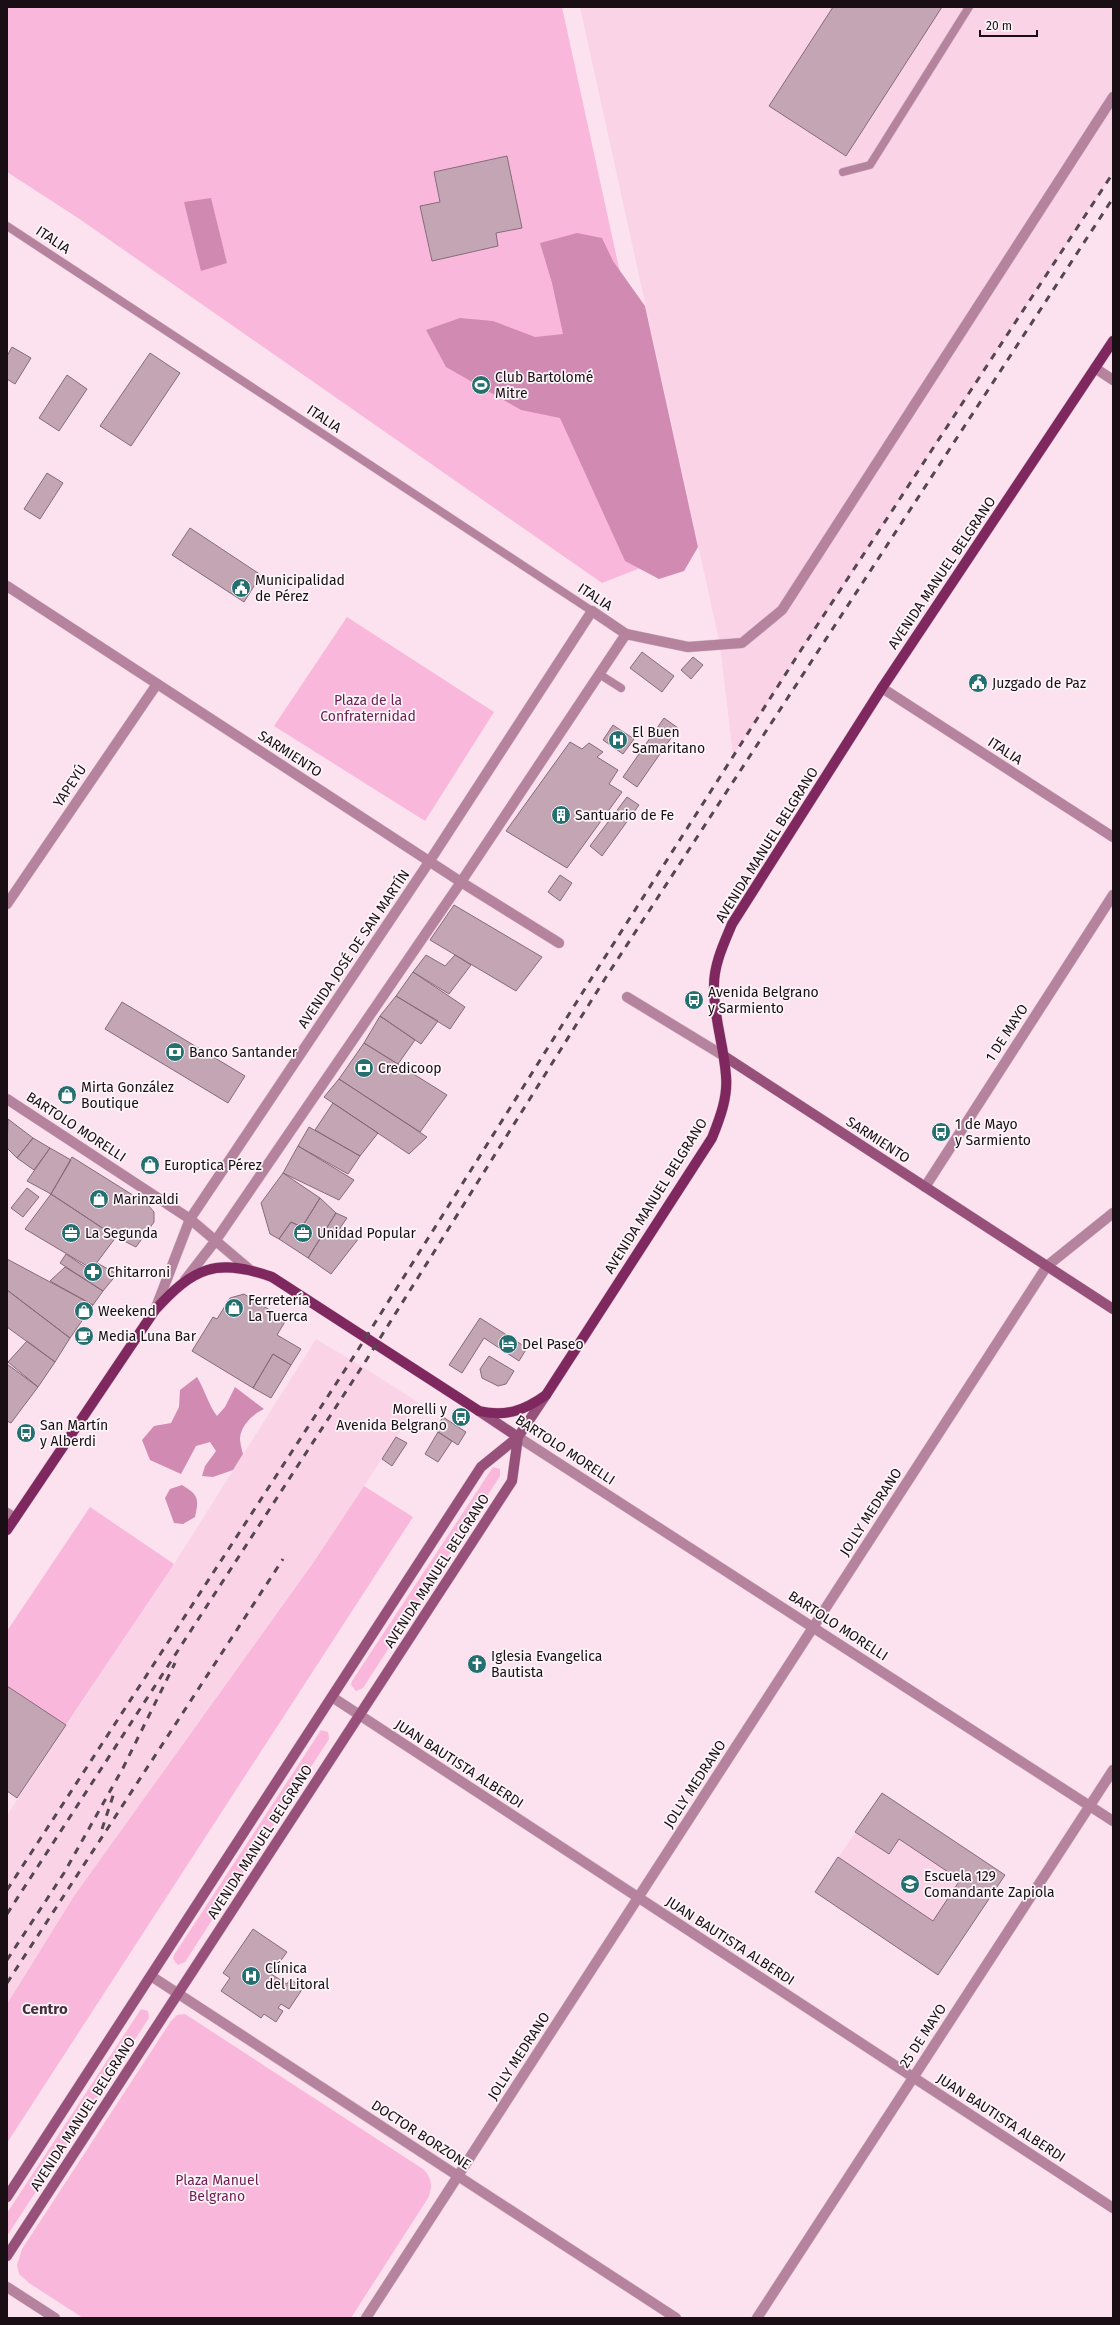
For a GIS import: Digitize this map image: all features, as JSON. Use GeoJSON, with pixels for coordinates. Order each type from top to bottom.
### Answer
{"type":"FeatureCollection","features":[{"type":"Feature","properties":{"kind":"main road","name":"AVENIDA MANUEL BELGRANO"},"geometry":{"type":"LineString","coordinates":[[7,2197],[481,1467],[518,1437],[712,1138],[721,1116],[725,1095],[726,1077],[724,1056],[714,1007],[714,983],[720,953],[732,924],[882,688],[1113,341]]}},
{"type":"Feature","properties":{"kind":"main road","name":"SARMIENTO"},"geometry":{"type":"LineString","coordinates":[[724,1056],[1113,1309]]}},
{"type":"Feature","properties":{"kind":"main road"},"geometry":{"type":"LineString","coordinates":[[185,1280],[207,1270],[227,1267],[249,1269]]}},
{"type":"Feature","properties":{"kind":"main road","name":"BARTOLO MORELLI"},"geometry":{"type":"LineString","coordinates":[[249,1269],[272,1277],[518,1437]]}},
{"type":"Feature","properties":{"kind":"main road","name":"AVENIDA JOSÉ DE SAN MARTÍN"},"geometry":{"type":"LineString","coordinates":[[7,1530],[11,1515],[155,1310],[185,1280]]}},
{"type":"Feature","properties":{"kind":"main road","name":"AVENIDA MANUEL BELGRANO"},"geometry":{"type":"LineString","coordinates":[[479,1411],[507,1414],[527,1407],[546,1395]]}},
{"type":"Feature","properties":{"kind":"main road","name":"AVENIDA MANUEL BELGRANO"},"geometry":{"type":"LineString","coordinates":[[7,2256],[512,1481],[518,1437]]}},
{"type":"Feature","properties":{"kind":"street"},"geometry":{"type":"LineString","coordinates":[[626,634],[688,647],[742,643],[782,610],[1113,97]]}},
{"type":"Feature","properties":{"kind":"street"},"geometry":{"type":"LineString","coordinates":[[1095,368],[1113,380]]}},
{"type":"Feature","properties":{"kind":"street","name":"SARMIENTO"},"geometry":{"type":"LineString","coordinates":[[7,586],[429,862],[559,943]]}},
{"type":"Feature","properties":{"kind":"street","name":"ITALIA"},"geometry":{"type":"LineString","coordinates":[[592,611],[626,634]]}},
{"type":"Feature","properties":{"kind":"street","name":"AVENIDA JOSÉ DE SAN MARTÍN"},"geometry":{"type":"LineString","coordinates":[[155,1310],[190,1219],[429,862],[592,611]]}},
{"type":"Feature","properties":{"kind":"street","name":"AVENIDA JOSÉ DE SAN MARTÍN"},"geometry":{"type":"LineString","coordinates":[[185,1280],[216,1240],[461,882],[626,634]]}},
{"type":"Feature","properties":{"kind":"street","name":"YAPEYÚ"},"geometry":{"type":"LineString","coordinates":[[7,904],[157,684]]}},
{"type":"Feature","properties":{"kind":"street","name":"ITALIA"},"geometry":{"type":"LineString","coordinates":[[882,688],[1113,837]]}},
{"type":"Feature","properties":{"kind":"street","name":"1 DE MAYO"},"geometry":{"type":"LineString","coordinates":[[925,1186],[1113,896]]}},
{"type":"Feature","properties":{"kind":"street","name":"SARMIENTO"},"geometry":{"type":"LineString","coordinates":[[627,997],[724,1056]]}},
{"type":"Feature","properties":{"kind":"street","name":"BARTOLO MORELLI"},"geometry":{"type":"LineString","coordinates":[[7,1099],[190,1219],[249,1269]]}},
{"type":"Feature","properties":{"kind":"street","name":"JOLLY MEDRANO"},"geometry":{"type":"LineString","coordinates":[[366,2318],[1047,1266],[1113,1213]]}},
{"type":"Feature","properties":{"kind":"street","name":"BARTOLO MORELLI"},"geometry":{"type":"LineString","coordinates":[[518,1437],[1113,1821]]}},
{"type":"Feature","properties":{"kind":"street","name":"JUAN BAUTISTA ALBERDI"},"geometry":{"type":"LineString","coordinates":[[332,1697],[1113,2208]]}},
{"type":"Feature","properties":{"kind":"street","name":"25 DE MAYO"},"geometry":{"type":"LineString","coordinates":[[756,2318],[1113,1770]]}},
{"type":"Feature","properties":{"kind":"street","name":"DOCTOR BORZONE"},"geometry":{"type":"LineString","coordinates":[[151,1976],[676,2318]]}},
{"type":"Feature","properties":{"kind":"street"},"geometry":{"type":"LineString","coordinates":[[7,2287],[55,2318]]}},
{"type":"Feature","properties":{"kind":"lane"},"geometry":{"type":"LineString","coordinates":[[843,172],[870,165],[969,7]]}},
{"type":"Feature","properties":{"kind":"lane","name":"ITALIA"},"geometry":{"type":"LineString","coordinates":[[7,226],[592,611]]}},
{"type":"Feature","properties":{"kind":"lane"},"geometry":{"type":"LineString","coordinates":[[599,674],[621,688]]}},
{"type":"Feature","properties":{"kind":"shaded area"},"geometry":{"type":"Polygon","coordinates":[[[580,7],[1113,7],[1113,173],[733,756],[720,645],[580,7]]]}},
{"type":"Feature","properties":{"kind":"shaded area"},"geometry":{"type":"Polygon","coordinates":[[[211,198],[227,263],[201,271],[184,202],[211,198]]]}},
{"type":"Feature","properties":{"kind":"shaded area"},"geometry":{"type":"Polygon","coordinates":[[[577,233],[602,238],[613,261],[645,306],[698,547],[684,571],[659,579],[625,561],[560,418],[521,410],[446,367],[426,330],[460,318],[493,321],[535,337],[563,334],[552,283],[540,243],[577,233]]]}},
{"type":"Feature","properties":{"kind":"shaded area"},"geometry":{"type":"Polygon","coordinates":[[[316,1339],[419,1403],[313,1563],[74,1896],[7,2004],[7,1815],[174,1564],[316,1339]]]}},
{"type":"Feature","properties":{"kind":"shaded area"},"geometry":{"type":"Polygon","coordinates":[[[197,1377],[211,1407],[217,1416],[225,1407],[235,1387],[264,1409],[245,1424],[240,1438],[243,1454],[233,1470],[213,1477],[202,1476],[205,1466],[216,1451],[210,1442],[196,1446],[181,1474],[150,1460],[142,1440],[154,1426],[171,1423],[179,1407],[180,1390],[197,1377]]]}},
{"type":"Feature","properties":{"kind":"shaded area"},"geometry":{"type":"Polygon","coordinates":[[[182,1485],[195,1495],[197,1502],[195,1517],[183,1524],[174,1523],[165,1498],[170,1489],[182,1485]]]}},
{"type":"Feature","properties":{"kind":"shaded area","name":"Escuela 129 Comandante Zapiola"},"geometry":{"type":"Polygon","coordinates":[[[882,1793],[1005,1875],[938,1975],[815,1892],[882,1793]]]}},
{"type":"Feature","properties":{"kind":"green space","name":"Club Bartolomé Mitre"},"geometry":{"type":"Polygon","coordinates":[[[7,7],[562,7],[681,552],[602,583],[78,218],[7,172],[7,7]]]}},
{"type":"Feature","properties":{"kind":"green space","name":"Plaza de la Confraternidad"},"geometry":{"type":"Polygon","coordinates":[[[347,617],[494,712],[425,821],[274,726],[347,617]]]}},
{"type":"Feature","properties":{"kind":"green space"},"geometry":{"type":"Polygon","coordinates":[[[493,1467],[500,1469],[500,1476],[363,1688],[356,1691],[351,1685],[352,1681],[493,1467]]]}},
{"type":"Feature","properties":{"kind":"green space"},"geometry":{"type":"Polygon","coordinates":[[[364,1486],[413,1517],[7,2143],[7,2004],[74,1896],[313,1563],[364,1486]]]}},
{"type":"Feature","properties":{"kind":"green space"},"geometry":{"type":"Polygon","coordinates":[[[90,1507],[174,1564],[66,1725],[7,1686],[7,1631],[90,1507]]]}},
{"type":"Feature","properties":{"kind":"green space"},"geometry":{"type":"Polygon","coordinates":[[[321,1730],[328,1732],[329,1739],[185,1962],[178,1965],[173,1959],[174,1955],[321,1730]]]}},
{"type":"Feature","properties":{"kind":"green space"},"geometry":{"type":"Polygon","coordinates":[[[141,2009],[148,2011],[149,2018],[7,2236],[7,2213],[141,2009]]]}},
{"type":"Feature","properties":{"kind":"green space","name":"Plaza Manuel Belgrano"},"geometry":{"type":"Polygon","coordinates":[[[185,2014],[423,2169],[430,2179],[431,2190],[428,2198],[351,2318],[83,2318],[29,2283],[19,2274],[17,2265],[22,2249],[171,2021],[177,2015],[185,2014]]]}},
{"type":"Feature","properties":{"kind":"building"},"geometry":{"type":"Polygon","coordinates":[[[833,7],[942,7],[846,156],[769,106],[833,7]]]}},
{"type":"Feature","properties":{"kind":"building"},"geometry":{"type":"Polygon","coordinates":[[[507,156],[522,228],[496,233],[498,246],[432,261],[420,206],[440,202],[434,172],[507,156]]]}},
{"type":"Feature","properties":{"kind":"building"},"geometry":{"type":"Polygon","coordinates":[[[12,347],[31,358],[15,384],[7,379],[7,356],[12,347]]]}},
{"type":"Feature","properties":{"kind":"building"},"geometry":{"type":"Polygon","coordinates":[[[150,353],[180,373],[131,446],[100,426],[150,353]]]}},
{"type":"Feature","properties":{"kind":"building"},"geometry":{"type":"Polygon","coordinates":[[[67,375],[87,389],[59,431],[39,418],[67,375]]]}},
{"type":"Feature","properties":{"kind":"building"},"geometry":{"type":"Polygon","coordinates":[[[47,473],[63,483],[40,519],[24,509],[47,473]]]}},
{"type":"Feature","properties":{"kind":"building"},"geometry":{"type":"Polygon","coordinates":[[[190,528],[261,575],[244,602],[172,555],[190,528]]]}},
{"type":"Feature","properties":{"kind":"building"},"geometry":{"type":"Polygon","coordinates":[[[642,652],[674,676],[662,692],[630,668],[642,652]]]}},
{"type":"Feature","properties":{"kind":"building"},"geometry":{"type":"Polygon","coordinates":[[[693,657],[703,665],[691,679],[681,670],[693,657]]]}},
{"type":"Feature","properties":{"kind":"building"},"geometry":{"type":"Polygon","coordinates":[[[664,718],[678,728],[637,787],[623,777],[664,718]]]}},
{"type":"Feature","properties":{"kind":"building","name":"El Buen Samaritano"},"geometry":{"type":"Polygon","coordinates":[[[613,725],[634,739],[623,754],[603,740],[613,725]]]}},
{"type":"Feature","properties":{"kind":"building","name":"Santuario de Fe"},"geometry":{"type":"Polygon","coordinates":[[[570,742],[582,749],[589,743],[603,752],[597,757],[618,770],[609,784],[622,792],[567,868],[506,831],[570,742]]]}},
{"type":"Feature","properties":{"kind":"building"},"geometry":{"type":"Polygon","coordinates":[[[627,797],[639,805],[602,856],[590,846],[627,797]]]}},
{"type":"Feature","properties":{"kind":"building"},"geometry":{"type":"Polygon","coordinates":[[[560,875],[572,883],[560,901],[548,892],[560,875]]]}},
{"type":"Feature","properties":{"kind":"building"},"geometry":{"type":"Polygon","coordinates":[[[454,905],[542,957],[516,991],[430,940],[454,905]]]}},
{"type":"Feature","properties":{"kind":"building"},"geometry":{"type":"Polygon","coordinates":[[[426,955],[445,966],[455,955],[471,965],[449,994],[413,972],[426,955]]]}},
{"type":"Feature","properties":{"kind":"building"},"geometry":{"type":"Polygon","coordinates":[[[413,972],[465,1007],[450,1029],[396,996],[413,972]]]}},
{"type":"Feature","properties":{"kind":"building"},"geometry":{"type":"Polygon","coordinates":[[[396,996],[438,1021],[421,1044],[380,1016],[396,996]]]}},
{"type":"Feature","properties":{"kind":"building","name":"Banco Santander"},"geometry":{"type":"Polygon","coordinates":[[[122,1002],[245,1076],[228,1103],[105,1029],[122,1002]]]}},
{"type":"Feature","properties":{"kind":"building"},"geometry":{"type":"Polygon","coordinates":[[[380,1016],[415,1040],[398,1064],[364,1043],[380,1016]]]}},
{"type":"Feature","properties":{"kind":"building"},"geometry":{"type":"Polygon","coordinates":[[[364,1043],[447,1095],[420,1132],[339,1079],[364,1043]]]}},
{"type":"Feature","properties":{"kind":"building"},"geometry":{"type":"Polygon","coordinates":[[[339,1079],[427,1137],[409,1154],[324,1097],[339,1079]]]}},
{"type":"Feature","properties":{"kind":"building"},"geometry":{"type":"Polygon","coordinates":[[[333,1103],[378,1133],[360,1156],[315,1130],[333,1103]]]}},
{"type":"Feature","properties":{"kind":"building"},"geometry":{"type":"Polygon","coordinates":[[[8,1119],[33,1138],[17,1158],[7,1148],[8,1119]]]}},
{"type":"Feature","properties":{"kind":"building"},"geometry":{"type":"Polygon","coordinates":[[[309,1127],[360,1156],[348,1174],[298,1146],[309,1127]]]}},
{"type":"Feature","properties":{"kind":"building"},"geometry":{"type":"Polygon","coordinates":[[[33,1138],[50,1148],[34,1170],[17,1158],[33,1138]]]}},
{"type":"Feature","properties":{"kind":"building"},"geometry":{"type":"Polygon","coordinates":[[[298,1146],[354,1180],[339,1200],[283,1173],[298,1146]]]}},
{"type":"Feature","properties":{"kind":"building"},"geometry":{"type":"Polygon","coordinates":[[[50,1148],[71,1160],[51,1194],[27,1181],[50,1148]]]}},
{"type":"Feature","properties":{"kind":"building","name":"Marinzaldi"},"geometry":{"type":"Polygon","coordinates":[[[72,1157],[147,1204],[154,1212],[154,1222],[136,1247],[116,1237],[51,1194],[72,1157]]]}},
{"type":"Feature","properties":{"kind":"building"},"geometry":{"type":"Polygon","coordinates":[[[283,1173],[320,1198],[302,1227],[291,1222],[279,1239],[270,1234],[261,1203],[283,1173]]]}},
{"type":"Feature","properties":{"kind":"building"},"geometry":{"type":"Polygon","coordinates":[[[27,1188],[39,1197],[23,1217],[11,1208],[27,1188]]]}},
{"type":"Feature","properties":{"kind":"building","name":"La Segunda"},"geometry":{"type":"Polygon","coordinates":[[[51,1194],[116,1237],[92,1269],[25,1229],[51,1194]]]}},
{"type":"Feature","properties":{"kind":"building","name":"Unidad Popular"},"geometry":{"type":"Polygon","coordinates":[[[320,1198],[336,1213],[308,1258],[279,1239],[291,1222],[302,1227],[320,1198]]]}},
{"type":"Feature","properties":{"kind":"building"},"geometry":{"type":"Polygon","coordinates":[[[336,1213],[347,1218],[340,1228],[359,1238],[331,1274],[308,1258],[336,1213]]]}},
{"type":"Feature","properties":{"kind":"building"},"geometry":{"type":"Polygon","coordinates":[[[66,1254],[91,1271],[97,1263],[117,1274],[103,1291],[60,1263],[66,1254]]]}},
{"type":"Feature","properties":{"kind":"building"},"geometry":{"type":"Polygon","coordinates":[[[7,1259],[93,1305],[70,1338],[7,1290],[7,1259]]]}},
{"type":"Feature","properties":{"kind":"building"},"geometry":{"type":"Polygon","coordinates":[[[65,1267],[103,1291],[93,1305],[50,1281],[65,1267]]]}},
{"type":"Feature","properties":{"kind":"building"},"geometry":{"type":"Polygon","coordinates":[[[7,1290],[70,1338],[55,1362],[7,1327],[7,1290]]]}},
{"type":"Feature","properties":{"kind":"building"},"geometry":{"type":"Polygon","coordinates":[[[244,1294],[286,1320],[277,1335],[301,1349],[291,1365],[273,1354],[253,1388],[192,1351],[213,1317],[217,1319],[230,1298],[244,1294]]]}},
{"type":"Feature","properties":{"kind":"building","name":"Del Paseo"},"geometry":{"type":"Polygon","coordinates":[[[480,1318],[527,1348],[519,1361],[484,1338],[462,1373],[449,1365],[480,1318]]]}},
{"type":"Feature","properties":{"kind":"building"},"geometry":{"type":"Polygon","coordinates":[[[27,1341],[55,1362],[38,1387],[8,1362],[27,1341]]]}},
{"type":"Feature","properties":{"kind":"building"},"geometry":{"type":"Polygon","coordinates":[[[273,1354],[291,1365],[271,1398],[253,1388],[273,1354]]]}},
{"type":"Feature","properties":{"kind":"building"},"geometry":{"type":"Polygon","coordinates":[[[489,1356],[514,1371],[506,1384],[498,1386],[482,1378],[480,1369],[489,1356]]]}},
{"type":"Feature","properties":{"kind":"building"},"geometry":{"type":"Polygon","coordinates":[[[7,1364],[38,1387],[11,1423],[7,1421],[7,1364]]]}},
{"type":"Feature","properties":{"kind":"building"},"geometry":{"type":"Polygon","coordinates":[[[443,1417],[466,1432],[458,1445],[435,1430],[443,1417]]]}},
{"type":"Feature","properties":{"kind":"building"},"geometry":{"type":"Polygon","coordinates":[[[438,1432],[452,1441],[438,1462],[425,1454],[438,1432]]]}},
{"type":"Feature","properties":{"kind":"building"},"geometry":{"type":"Polygon","coordinates":[[[396,1437],[407,1443],[392,1466],[382,1459],[396,1437]]]}},
{"type":"Feature","properties":{"kind":"building"},"geometry":{"type":"Polygon","coordinates":[[[7,1686],[66,1725],[17,1798],[7,1791],[7,1686]]]}},
{"type":"Feature","properties":{"kind":"building","name":"Escuela 129 Comandante Zapiola"},"geometry":{"type":"Polygon","coordinates":[[[882,1793],[1005,1875],[938,1975],[815,1892],[838,1857],[933,1921],[960,1880],[899,1839],[889,1854],[855,1832],[882,1793]]]}},
{"type":"Feature","properties":{"kind":"building","name":"Clínica del Litoral"},"geometry":{"type":"Polygon","coordinates":[[[253,1929],[287,1952],[271,1974],[287,1984],[290,1979],[303,1988],[289,2009],[281,2004],[278,2008],[283,2011],[276,2022],[264,2014],[261,2018],[221,1991],[230,1978],[223,1973],[253,1929]]]}},
{"type":"Feature","properties":{"kind":"railway"},"geometry":{"type":"LineString","coordinates":[[7,1890],[356,1353],[598,968],[801,650],[1113,173]]}},
{"type":"Feature","properties":{"kind":"railway"},"geometry":{"type":"LineString","coordinates":[[7,1914],[367,1359],[608,974],[1113,198]]}},
{"type":"Feature","properties":{"kind":"railway"},"geometry":{"type":"LineString","coordinates":[[7,1983],[283,1559]]}},
{"type":"Feature","properties":{"kind":"railway"},"geometry":{"type":"LineString","coordinates":[[7,1960],[64,1873],[123,1768],[175,1663]]}},
{"type":"Feature","properties":{"kind":"railway"},"geometry":{"type":"LineString","coordinates":[[102,1829],[115,1790]]}},
{"type":"Feature","properties":{"kind":"place","name":"Club Bartolomé Mitre"},"geometry":{"type":"Point","coordinates":[481,385]}},
{"type":"Feature","properties":{"kind":"place","name":"Municipalidad de Pérez"},"geometry":{"type":"Point","coordinates":[241,588]}},
{"type":"Feature","properties":{"kind":"place","name":"Juzgado de Paz"},"geometry":{"type":"Point","coordinates":[978,683]}},
{"type":"Feature","properties":{"kind":"place","name":"El Buen Samaritano"},"geometry":{"type":"Point","coordinates":[618,740]}},
{"type":"Feature","properties":{"kind":"place","name":"Santuario de Fe"},"geometry":{"type":"Point","coordinates":[561,815]}},
{"type":"Feature","properties":{"kind":"place","name":"Avenida Belgrano y Sarmiento"},"geometry":{"type":"Point","coordinates":[694,1000]}},
{"type":"Feature","properties":{"kind":"place","name":"Banco Santander"},"geometry":{"type":"Point","coordinates":[175,1052]}},
{"type":"Feature","properties":{"kind":"place","name":"Credicoop"},"geometry":{"type":"Point","coordinates":[364,1068]}},
{"type":"Feature","properties":{"kind":"place","name":"Mirta González Boutique"},"geometry":{"type":"Point","coordinates":[67,1095]}},
{"type":"Feature","properties":{"kind":"place","name":"1 de Mayo y Sarmiento"},"geometry":{"type":"Point","coordinates":[941,1132]}},
{"type":"Feature","properties":{"kind":"place","name":"Europtica Pérez"},"geometry":{"type":"Point","coordinates":[150,1165]}},
{"type":"Feature","properties":{"kind":"place","name":"Marinzaldi"},"geometry":{"type":"Point","coordinates":[99,1199]}},
{"type":"Feature","properties":{"kind":"place","name":"La Segunda"},"geometry":{"type":"Point","coordinates":[71,1233]}},
{"type":"Feature","properties":{"kind":"place","name":"Unidad Popular"},"geometry":{"type":"Point","coordinates":[303,1233]}},
{"type":"Feature","properties":{"kind":"place","name":"Chitarroni"},"geometry":{"type":"Point","coordinates":[93,1272]}},
{"type":"Feature","properties":{"kind":"place","name":"Ferretería La Tuerca"},"geometry":{"type":"Point","coordinates":[234,1308]}},
{"type":"Feature","properties":{"kind":"place","name":"Weekend"},"geometry":{"type":"Point","coordinates":[84,1311]}},
{"type":"Feature","properties":{"kind":"place","name":"Media Luna Bar"},"geometry":{"type":"Point","coordinates":[84,1336]}},
{"type":"Feature","properties":{"kind":"place","name":"Del Paseo"},"geometry":{"type":"Point","coordinates":[508,1344]}},
{"type":"Feature","properties":{"kind":"place","name":"Morelli y Avenida Belgrano"},"geometry":{"type":"Point","coordinates":[461,1417]}},
{"type":"Feature","properties":{"kind":"place","name":"San Martín y Alberdi"},"geometry":{"type":"Point","coordinates":[26,1433]}},
{"type":"Feature","properties":{"kind":"place","name":"Iglesia Evangelica Bautista"},"geometry":{"type":"Point","coordinates":[477,1664]}},
{"type":"Feature","properties":{"kind":"place","name":"Escuela 129 Comandante Zapiola"},"geometry":{"type":"Point","coordinates":[910,1884]}},
{"type":"Feature","properties":{"kind":"place","name":"Clínica del Litoral"},"geometry":{"type":"Point","coordinates":[251,1976]}},
{"type":"Feature","properties":{"kind":"district","name":"Centro"},"geometry":{"type":"Point","coordinates":[45,2009]}}]}
